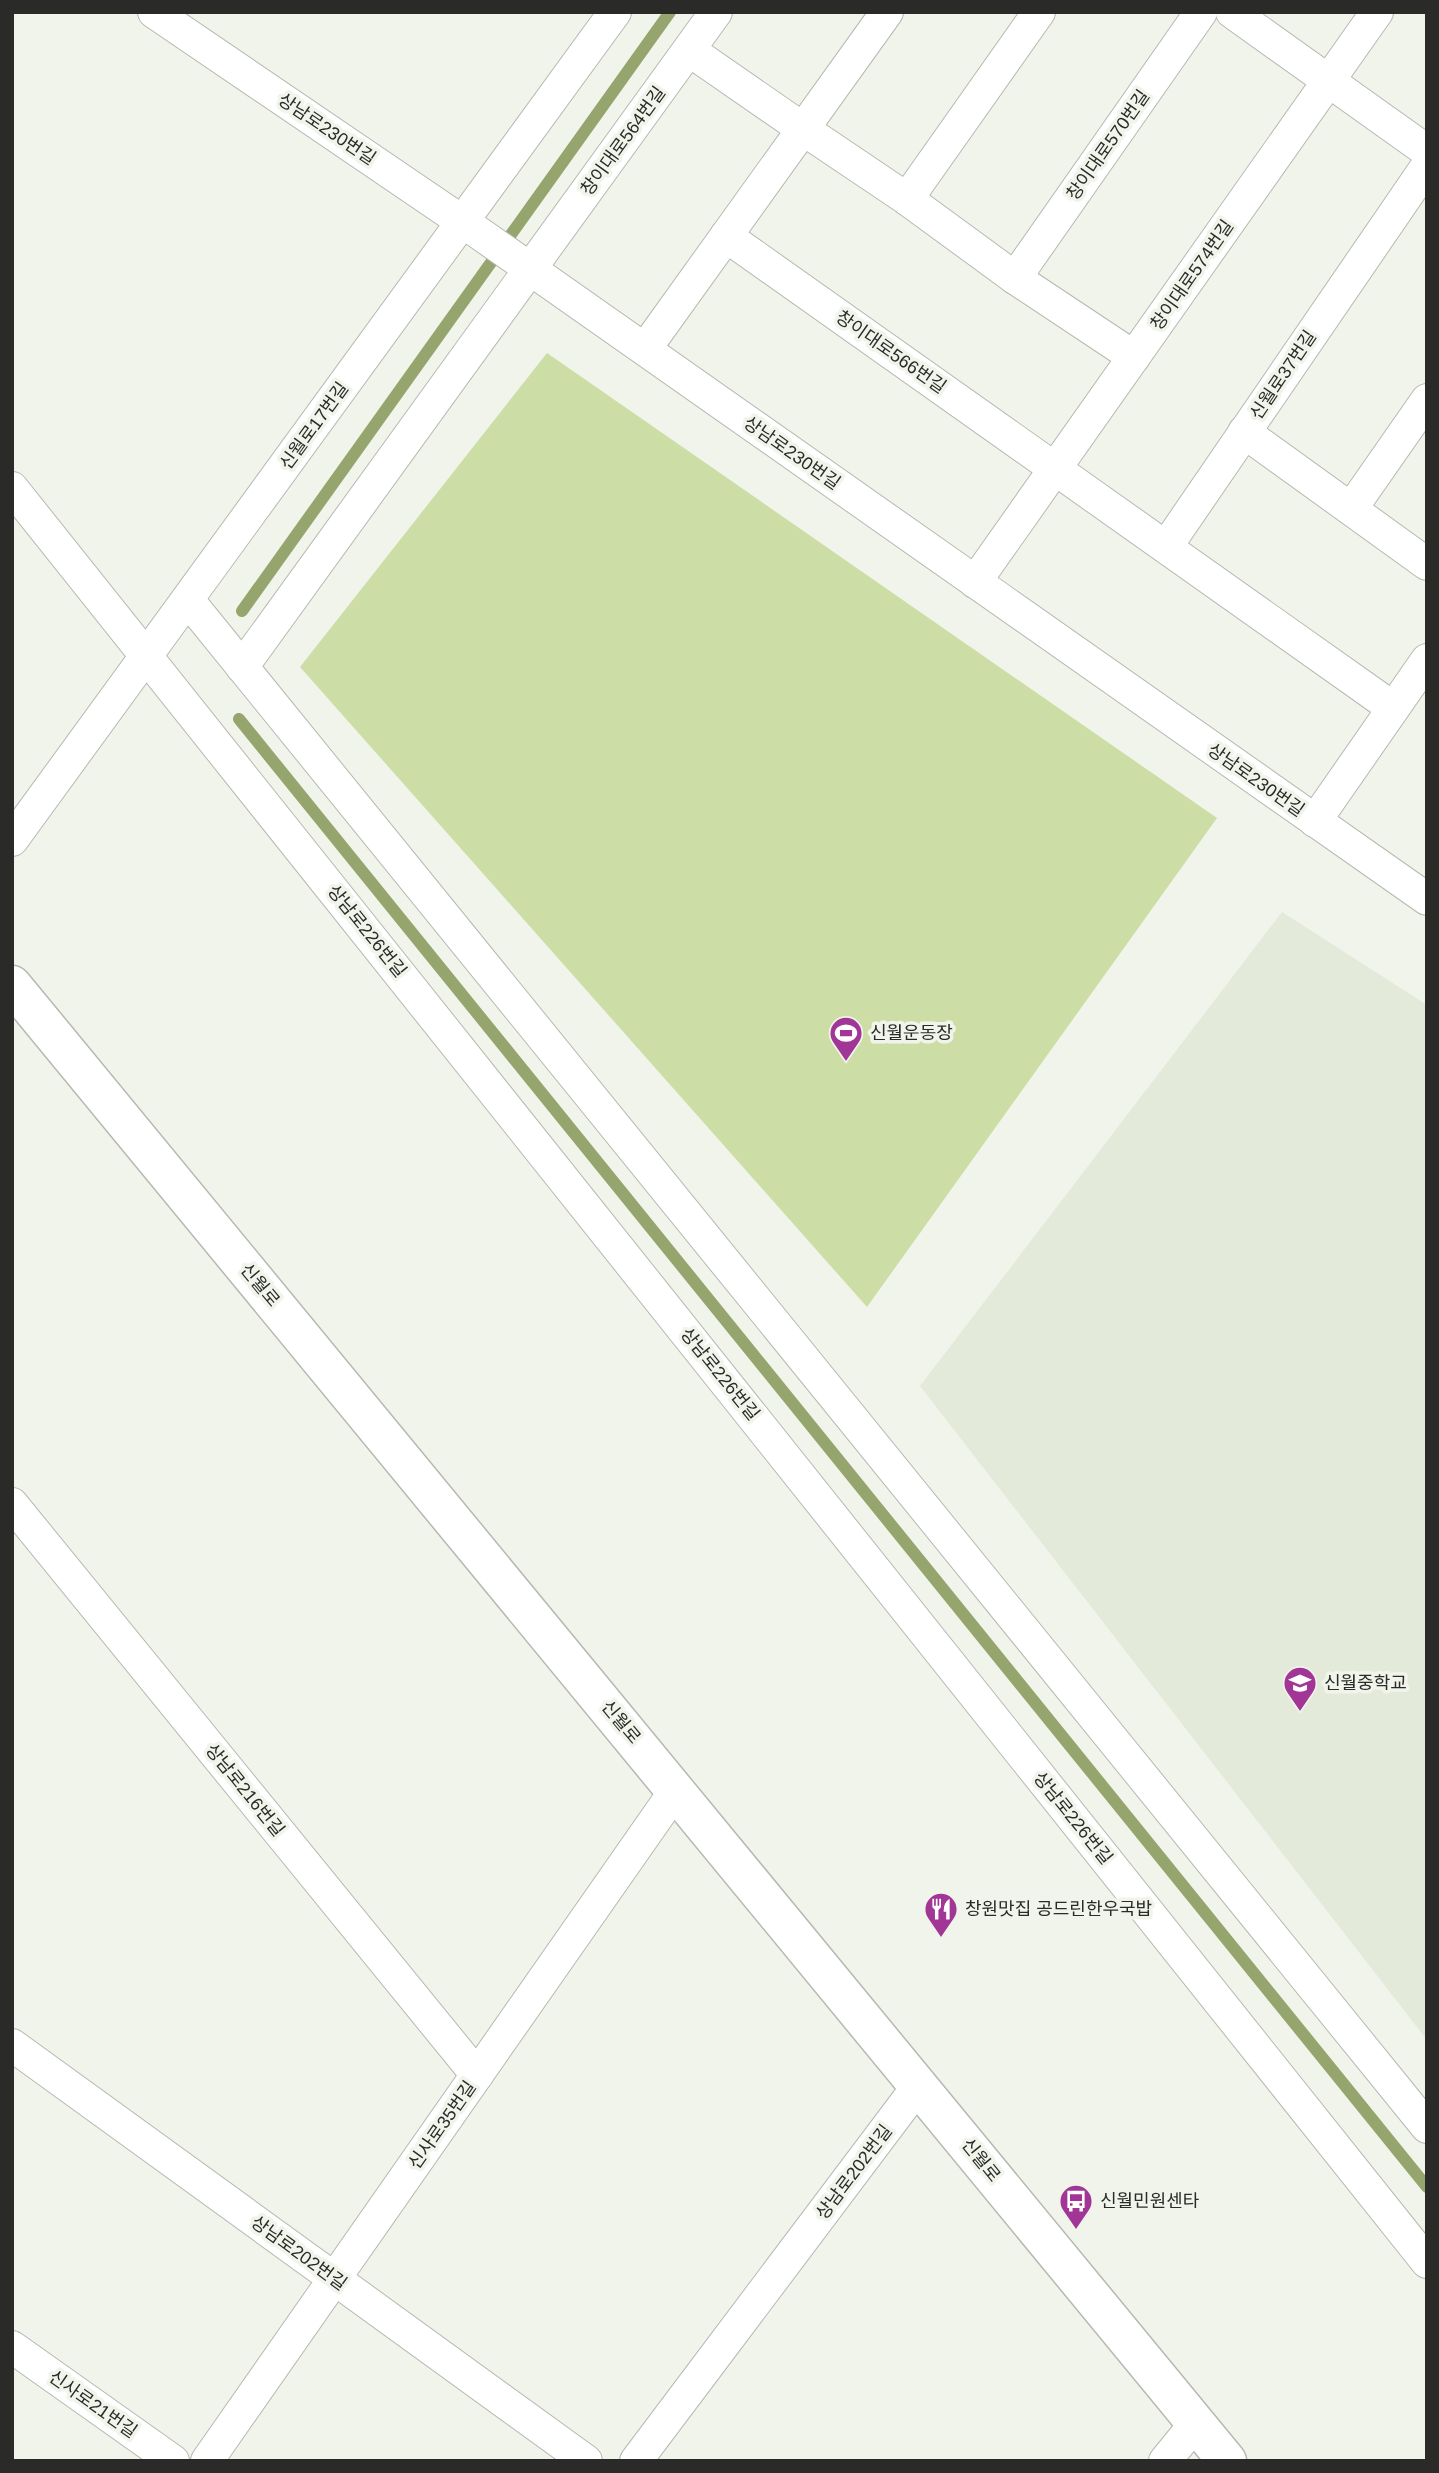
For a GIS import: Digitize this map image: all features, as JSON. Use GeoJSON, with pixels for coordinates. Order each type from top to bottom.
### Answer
{"type":"FeatureCollection","features":[{"type":"Feature","properties":{"kind":"street","name":"상남로230번길"},"geometry":{"type":"LineString","coordinates":[[155,12],[471,227],[1427,899]]}},
{"type":"Feature","properties":{"kind":"street","name":"신월로17번길"},"geometry":{"type":"LineString","coordinates":[[12,840],[188,600],[471,227],[615,12]]}},
{"type":"Feature","properties":{"kind":"street","name":"창이대로564번길"},"geometry":{"type":"LineString","coordinates":[[242,667],[526,266],[716,12]]}},
{"type":"Feature","properties":{"kind":"street"},"geometry":{"type":"LineString","coordinates":[[645,349],[887,12]]}},
{"type":"Feature","properties":{"kind":"street"},"geometry":{"type":"LineString","coordinates":[[907,199],[1039,12]]}},
{"type":"Feature","properties":{"kind":"street","name":"창이대로570번길"},"geometry":{"type":"LineString","coordinates":[[1015,278],[1201,12]]}},
{"type":"Feature","properties":{"kind":"street"},"geometry":{"type":"LineString","coordinates":[[1232,12],[1427,151]]}},
{"type":"Feature","properties":{"kind":"street","name":"창이대로574번길"},"geometry":{"type":"LineString","coordinates":[[975,582],[1377,12]]}},
{"type":"Feature","properties":{"kind":"street"},"geometry":{"type":"LineString","coordinates":[[689,50],[907,199],[1015,278],[1134,357]]}},
{"type":"Feature","properties":{"kind":"street","name":"신월로37번길"},"geometry":{"type":"LineString","coordinates":[[1427,166],[1244,432],[1427,564]]}},
{"type":"Feature","properties":{"kind":"street","name":"창이대로566번길"},"geometry":{"type":"LineString","coordinates":[[726,236],[1055,468]]}},
{"type":"Feature","properties":{"kind":"street"},"geometry":{"type":"LineString","coordinates":[[1351,509],[1427,400]]}},
{"type":"Feature","properties":{"kind":"street"},"geometry":{"type":"LineString","coordinates":[[1166,547],[1244,432]]}},
{"type":"Feature","properties":{"kind":"street"},"geometry":{"type":"LineString","coordinates":[[1055,468],[1393,708]]}},
{"type":"Feature","properties":{"kind":"street","name":"상남로226번길"},"geometry":{"type":"LineString","coordinates":[[12,488],[1427,2262]]}},
{"type":"Feature","properties":{"kind":"street"},"geometry":{"type":"LineString","coordinates":[[188,600],[1427,2127]]}},
{"type":"Feature","properties":{"kind":"street"},"geometry":{"type":"LineString","coordinates":[[1315,821],[1427,660]]}},
{"type":"Feature","properties":{"kind":"street","name":"신월로"},"geometry":{"type":"LineString","coordinates":[[12,985],[1227,2461]]}},
{"type":"Feature","properties":{"kind":"street","name":"상남로216번길"},"geometry":{"type":"LineString","coordinates":[[12,1504],[477,2076]]}},
{"type":"Feature","properties":{"kind":"street","name":"신사로35번길"},"geometry":{"type":"LineString","coordinates":[[207,2461],[677,1790]]}},
{"type":"Feature","properties":{"kind":"street","name":"상남로202번길"},"geometry":{"type":"LineString","coordinates":[[12,2045],[586,2461]]}},
{"type":"Feature","properties":{"kind":"street","name":"상남로202번길"},"geometry":{"type":"LineString","coordinates":[[636,2461],[919,2085]]}},
{"type":"Feature","properties":{"kind":"street","name":"신사로21번길"},"geometry":{"type":"LineString","coordinates":[[12,2347],[173,2461]]}},
{"type":"Feature","properties":{"kind":"street"},"geometry":{"type":"LineString","coordinates":[[1165,2461],[1196,2423]]}},
{"type":"Feature","properties":{"kind":"shaded area","name":"신월중학교"},"geometry":{"type":"Polygon","coordinates":[[[1282,912],[1427,1005],[1427,2040],[920,1386],[1282,912]]]}},
{"type":"Feature","properties":{"kind":"green space","name":"신월운동장"},"geometry":{"type":"Polygon","coordinates":[[[547,353],[1217,818],[867,1307],[300,667],[547,353]]]}},
{"type":"Feature","properties":{"kind":"waterway"},"geometry":{"type":"LineString","coordinates":[[242,611],[670,12]]}},
{"type":"Feature","properties":{"kind":"waterway"},"geometry":{"type":"LineString","coordinates":[[239,719],[1427,2187]]}},
{"type":"Feature","properties":{"kind":"place","name":"신월운동장"},"geometry":{"type":"Point","coordinates":[846,1063]}},
{"type":"Feature","properties":{"kind":"place","name":"신월중학교"},"geometry":{"type":"Point","coordinates":[1300,1713]}},
{"type":"Feature","properties":{"kind":"place","name":"창원맛집 공드린한우국밥"},"geometry":{"type":"Point","coordinates":[941,1939]}},
{"type":"Feature","properties":{"kind":"place","name":"신월민원센타"},"geometry":{"type":"Point","coordinates":[1076,2231]}}]}
